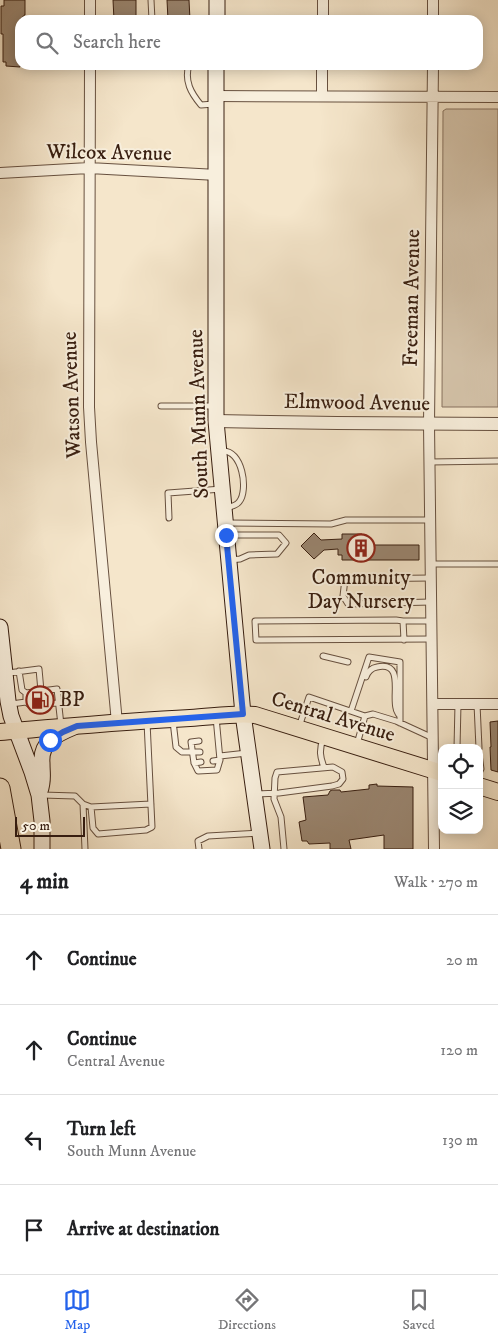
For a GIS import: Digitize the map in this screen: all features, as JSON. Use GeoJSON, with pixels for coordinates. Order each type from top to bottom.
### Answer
{"type":"FeatureCollection","features":[{"type":"Feature","properties":{"kind":"highway"},"geometry":{"type":"LineString","coordinates":[[0,788],[11,849]]}},
{"type":"Feature","properties":{"kind":"main road"},"geometry":{"type":"LineString","coordinates":[[217,0],[217,15]]}},
{"type":"Feature","properties":{"kind":"main road","name":"South Munn Avenue"},"geometry":{"type":"LineString","coordinates":[[216,70],[216,414],[222,488],[230,506],[226,529],[243,714],[262,849]]}},
{"type":"Feature","properties":{"kind":"main road"},"geometry":{"type":"LineString","coordinates":[[0,627],[12,672],[6,731],[29,764],[39,795],[42,821],[42,849]]}},
{"type":"Feature","properties":{"kind":"main road","name":"Central Avenue"},"geometry":{"type":"LineString","coordinates":[[6,731],[243,714],[255,715],[438,772]]}},
{"type":"Feature","properties":{"kind":"main road"},"geometry":{"type":"LineString","coordinates":[[39,795],[44,781],[42,752],[45,745],[69,727]]}},
{"type":"Feature","properties":{"kind":"main road"},"geometry":{"type":"LineString","coordinates":[[483,787],[498,792]]}},
{"type":"Feature","properties":{"kind":"street"},"geometry":{"type":"LineString","coordinates":[[90,0],[90,15]]}},
{"type":"Feature","properties":{"kind":"street"},"geometry":{"type":"LineString","coordinates":[[323,0],[323,15]]}},
{"type":"Feature","properties":{"kind":"street"},"geometry":{"type":"LineString","coordinates":[[433,0],[433,15]]}},
{"type":"Feature","properties":{"kind":"street","name":"Watson Avenue"},"geometry":{"type":"LineString","coordinates":[[90,70],[90,442],[117,723]]}},
{"type":"Feature","properties":{"kind":"street"},"geometry":{"type":"LineString","coordinates":[[322,70],[322,96]]}},
{"type":"Feature","properties":{"kind":"street","name":"Freeman Avenue"},"geometry":{"type":"LineString","coordinates":[[433,70],[429,424],[433,738],[438,772],[434,849]]}},
{"type":"Feature","properties":{"kind":"street"},"geometry":{"type":"LineString","coordinates":[[216,100],[322,96],[498,97]]}},
{"type":"Feature","properties":{"kind":"street","name":"Wilcox Avenue"},"geometry":{"type":"LineString","coordinates":[[0,172],[89,168],[216,175]]}},
{"type":"Feature","properties":{"kind":"street","name":"Elmwood Avenue"},"geometry":{"type":"LineString","coordinates":[[216,414],[429,424],[498,424]]}},
{"type":"Feature","properties":{"kind":"street"},"geometry":{"type":"LineString","coordinates":[[433,704],[498,704]]}},
{"type":"Feature","properties":{"kind":"lane"},"geometry":{"type":"LineString","coordinates":[[151,0],[152,15]]}},
{"type":"Feature","properties":{"kind":"lane"},"geometry":{"type":"LineString","coordinates":[[188,70],[188,83],[195,98],[201,105],[216,100]]}},
{"type":"Feature","properties":{"kind":"lane"},"geometry":{"type":"LineString","coordinates":[[160,406],[216,414]]}},
{"type":"Feature","properties":{"kind":"lane"},"geometry":{"type":"LineString","coordinates":[[219,451],[225,450],[234,456],[241,468],[243,478],[242,497],[239,503],[230,506]]}},
{"type":"Feature","properties":{"kind":"lane"},"geometry":{"type":"LineString","coordinates":[[430,462],[498,461]]}},
{"type":"Feature","properties":{"kind":"lane"},"geometry":{"type":"LineString","coordinates":[[169,518],[168,493],[222,488]]}},
{"type":"Feature","properties":{"kind":"lane"},"geometry":{"type":"LineString","coordinates":[[226,529],[331,524],[346,520],[431,520]]}},
{"type":"Feature","properties":{"kind":"lane"},"geometry":{"type":"LineString","coordinates":[[226,529],[279,535],[286,543],[277,554],[248,555],[240,559],[229,560]]}},
{"type":"Feature","properties":{"kind":"lane"},"geometry":{"type":"LineString","coordinates":[[431,564],[498,564]]}},
{"type":"Feature","properties":{"kind":"lane"},"geometry":{"type":"LineString","coordinates":[[431,578],[345,578],[343,596],[348,604],[432,602]]}},
{"type":"Feature","properties":{"kind":"lane"},"geometry":{"type":"LineString","coordinates":[[432,621],[255,621],[256,640],[432,639]]}},
{"type":"Feature","properties":{"kind":"lane"},"geometry":{"type":"LineString","coordinates":[[403,621],[404,640]]}},
{"type":"Feature","properties":{"kind":"lane"},"geometry":{"type":"LineString","coordinates":[[323,656],[348,662]]}},
{"type":"Feature","properties":{"kind":"lane"},"geometry":{"type":"LineString","coordinates":[[352,708],[369,657],[400,662],[400,720]]}},
{"type":"Feature","properties":{"kind":"lane"},"geometry":{"type":"LineString","coordinates":[[352,708],[358,701],[367,672],[372,668],[386,666],[392,670],[395,677],[396,708],[400,720]]}},
{"type":"Feature","properties":{"kind":"lane"},"geometry":{"type":"LineString","coordinates":[[41,691],[39,669],[12,672],[22,690],[26,693],[57,689],[58,703],[69,727]]}},
{"type":"Feature","properties":{"kind":"lane"},"geometry":{"type":"LineString","coordinates":[[26,693],[26,702],[30,706],[58,703]]}},
{"type":"Feature","properties":{"kind":"lane"},"geometry":{"type":"LineString","coordinates":[[299,728],[309,697],[352,708],[365,716],[372,714],[400,720],[433,738]]}},
{"type":"Feature","properties":{"kind":"lane"},"geometry":{"type":"LineString","coordinates":[[8,704],[26,702]]}},
{"type":"Feature","properties":{"kind":"lane"},"geometry":{"type":"LineString","coordinates":[[457,744],[458,704]]}},
{"type":"Feature","properties":{"kind":"lane"},"geometry":{"type":"LineString","coordinates":[[477,704],[479,744]]}},
{"type":"Feature","properties":{"kind":"lane"},"geometry":{"type":"LineString","coordinates":[[356,746],[365,716]]}},
{"type":"Feature","properties":{"kind":"lane"},"geometry":{"type":"LineString","coordinates":[[199,742],[191,742],[194,763],[198,772],[217,770],[220,755],[216,717]]}},
{"type":"Feature","properties":{"kind":"lane"},"geometry":{"type":"LineString","coordinates":[[172,719],[176,747],[182,752],[200,752]]}},
{"type":"Feature","properties":{"kind":"lane"},"geometry":{"type":"LineString","coordinates":[[91,807],[93,828],[98,834],[146,830],[152,827],[147,721]]}},
{"type":"Feature","properties":{"kind":"lane"},"geometry":{"type":"LineString","coordinates":[[324,736],[320,758],[324,768]]}},
{"type":"Feature","properties":{"kind":"lane"},"geometry":{"type":"LineString","coordinates":[[212,741],[218,740]]}},
{"type":"Feature","properties":{"kind":"lane"},"geometry":{"type":"LineString","coordinates":[[213,751],[220,755],[248,753]]}},
{"type":"Feature","properties":{"kind":"lane"},"geometry":{"type":"LineString","coordinates":[[213,761],[220,755]]}},
{"type":"Feature","properties":{"kind":"lane"},"geometry":{"type":"LineString","coordinates":[[194,763],[201,762]]}},
{"type":"Feature","properties":{"kind":"lane"},"geometry":{"type":"LineString","coordinates":[[254,794],[274,793],[332,786],[339,784],[343,779],[342,772],[333,767],[277,772],[275,778],[274,793],[274,799],[281,817],[284,849]]}},
{"type":"Feature","properties":{"kind":"lane"},"geometry":{"type":"LineString","coordinates":[[39,795],[75,796],[83,804],[91,807],[151,804]]}},
{"type":"Feature","properties":{"kind":"lane"},"geometry":{"type":"LineString","coordinates":[[83,804],[85,849]]}},
{"type":"Feature","properties":{"kind":"lane"},"geometry":{"type":"LineString","coordinates":[[198,849],[198,841],[208,836],[260,833]]}},
{"type":"Feature","properties":{"kind":"shaded area"},"geometry":{"type":"Polygon","coordinates":[[[446,109],[498,109],[498,407],[442,407],[443,111],[446,109]]]}},
{"type":"Feature","properties":{"kind":"building"},"geometry":{"type":"Polygon","coordinates":[[[4,0],[25,0],[25,15],[15,15],[15,67],[6,66],[6,62],[3,62],[1,6],[4,6],[4,0]]]}},
{"type":"Feature","properties":{"kind":"building"},"geometry":{"type":"Polygon","coordinates":[[[113,0],[136,0],[136,15],[114,15],[113,0]]]}},
{"type":"Feature","properties":{"kind":"building"},"geometry":{"type":"Polygon","coordinates":[[[167,0],[189,0],[190,15],[168,15],[167,0]]]}},
{"type":"Feature","properties":{"kind":"building","name":"Community Day Nursery"},"geometry":{"type":"Polygon","coordinates":[[[314,533],[321,540],[342,539],[342,534],[362,534],[362,542],[366,542],[366,545],[419,545],[419,560],[342,560],[342,555],[338,555],[338,549],[324,550],[314,559],[301,546],[314,533]]]}},
{"type":"Feature","properties":{"kind":"building"},"geometry":{"type":"Polygon","coordinates":[[[498,721],[498,772],[491,770],[490,722],[498,721]]]}},
{"type":"Feature","properties":{"kind":"building"},"geometry":{"type":"Polygon","coordinates":[[[377,784],[377,786],[413,787],[413,849],[384,849],[384,835],[349,840],[351,849],[330,849],[330,843],[309,844],[307,841],[302,841],[299,822],[306,820],[303,797],[328,795],[332,790],[340,790],[341,792],[369,789],[369,785],[377,784]]]}},
{"type":"Feature","properties":{"kind":"place","name":"Community Day Nursery"},"geometry":{"type":"Point","coordinates":[361,548]}},
{"type":"Feature","properties":{"kind":"place","name":"BP"},"geometry":{"type":"Point","coordinates":[40,700]}},
{"type":"Feature","properties":{"kind":"route"},"geometry":{"type":"LineString","coordinates":[[50,740],[77,726],[243,714],[226,535]]}}]}
